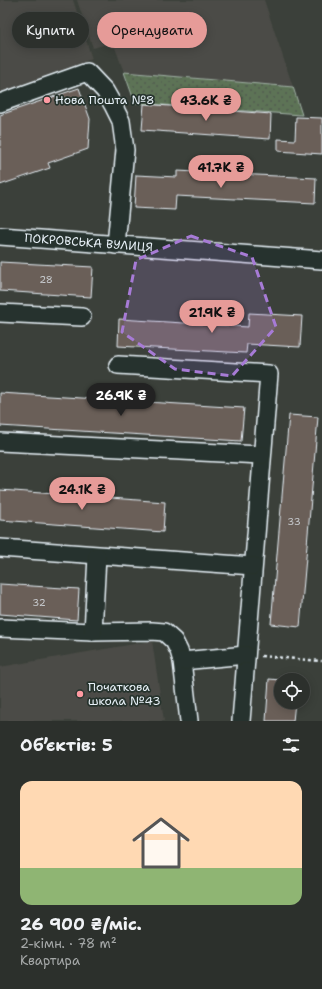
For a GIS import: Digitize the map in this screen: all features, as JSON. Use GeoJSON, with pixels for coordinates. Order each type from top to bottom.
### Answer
{"type":"FeatureCollection","features":[{"type":"Feature","properties":{"kind":"street"},"geometry":{"type":"LineString","coordinates":[[0,103],[87,72],[105,91],[121,121],[125,150],[116,245]]}},
{"type":"Feature","properties":{"kind":"street","name":"ПОКРОВСЬКА ВУЛИЦЯ"},"geometry":{"type":"LineString","coordinates":[[0,236],[322,260]]}},
{"type":"Feature","properties":{"kind":"street"},"geometry":{"type":"LineString","coordinates":[[0,313],[82,317]]}},
{"type":"Feature","properties":{"kind":"street"},"geometry":{"type":"LineString","coordinates":[[118,365],[269,374],[241,721]]}},
{"type":"Feature","properties":{"kind":"street"},"geometry":{"type":"LineString","coordinates":[[0,442],[262,455]]}},
{"type":"Feature","properties":{"kind":"street"},"geometry":{"type":"LineString","coordinates":[[0,548],[254,566]]}},
{"type":"Feature","properties":{"kind":"street"},"geometry":{"type":"LineString","coordinates":[[93,632],[97,556]]}},
{"type":"Feature","properties":{"kind":"street"},"geometry":{"type":"LineString","coordinates":[[0,628],[93,632],[164,632],[174,641],[179,650],[182,661],[189,721]]}},
{"type":"Feature","properties":{"kind":"street"},"geometry":{"type":"LineString","coordinates":[[182,661],[246,655]]}},
{"type":"Feature","properties":{"kind":"path"},"geometry":{"type":"LineString","coordinates":[[246,655],[322,661]]}},
{"type":"Feature","properties":{"kind":"highlighted area"},"geometry":{"type":"Polygon","coordinates":[[[191,236],[252,257],[276,327],[232,376],[175,369],[122,332],[136,260],[191,236]]]}},
{"type":"Feature","properties":{"kind":"shaded area"},"geometry":{"type":"Polygon","coordinates":[[[0,0],[73,0],[77,12],[12,12],[12,48],[88,48],[92,59],[0,92],[0,0]]]}},
{"type":"Feature","properties":{"kind":"shaded area"},"geometry":{"type":"Polygon","coordinates":[[[77,0],[264,0],[293,87],[124,72],[115,48],[207,48],[207,12],[97,12],[97,47],[93,48],[89,36],[89,12],[81,12],[77,0]]]}},
{"type":"Feature","properties":{"kind":"shaded area","name":"Початкова школа №43"},"geometry":{"type":"Polygon","coordinates":[[[152,641],[164,721],[0,721],[0,667],[152,641]]]}},
{"type":"Feature","properties":{"kind":"green space"},"geometry":{"type":"Polygon","coordinates":[[[124,72],[293,87],[302,115],[135,103],[124,72]]]}},
{"type":"Feature","properties":{"kind":"building"},"geometry":{"type":"Polygon","coordinates":[[[79,88],[90,119],[88,149],[48,163],[50,168],[0,185],[0,115],[79,88]]]}},
{"type":"Feature","properties":{"kind":"building"},"geometry":{"type":"Polygon","coordinates":[[[144,104],[271,114],[270,139],[142,130],[144,104]]]}},
{"type":"Feature","properties":{"kind":"building"},"geometry":{"type":"Polygon","coordinates":[[[296,117],[322,118],[322,154],[278,151],[278,139],[295,140],[296,117]]]}},
{"type":"Feature","properties":{"kind":"building"},"geometry":{"type":"Polygon","coordinates":[[[177,171],[316,178],[315,203],[176,196],[175,210],[134,208],[136,175],[177,177],[177,171]]]}},
{"type":"Feature","properties":{"kind":"building"},"geometry":{"type":"Polygon","coordinates":[[[0,262],[93,267],[91,297],[0,291],[0,262]]]}},
{"type":"Feature","properties":{"kind":"building"},"geometry":{"type":"Polygon","coordinates":[[[249,313],[302,316],[300,347],[247,344],[246,353],[118,346],[119,319],[248,327],[249,313]]]}},
{"type":"Feature","properties":{"kind":"building"},"geometry":{"type":"Polygon","coordinates":[[[0,393],[244,408],[241,441],[0,426],[0,393]]]}},
{"type":"Feature","properties":{"kind":"building"},"geometry":{"type":"Polygon","coordinates":[[[289,415],[318,417],[300,627],[271,624],[289,415]]]}},
{"type":"Feature","properties":{"kind":"building"},"geometry":{"type":"Polygon","coordinates":[[[0,490],[165,502],[163,532],[0,520],[0,490]]]}},
{"type":"Feature","properties":{"kind":"building"},"geometry":{"type":"Polygon","coordinates":[[[0,584],[79,589],[77,620],[0,614],[0,584]]]}},
{"type":"Feature","properties":{"kind":"building"},"geometry":{"type":"Polygon","coordinates":[[[269,679],[274,679],[274,709],[294,709],[293,721],[266,721],[269,679]]]}},
{"type":"Feature","properties":{"kind":"place","name":"Нова Пошта №8"},"geometry":{"type":"Point","coordinates":[47,100]}},
{"type":"Feature","properties":{"kind":"place","name":"Початкова школа №43"},"geometry":{"type":"Point","coordinates":[80,694]}}]}
